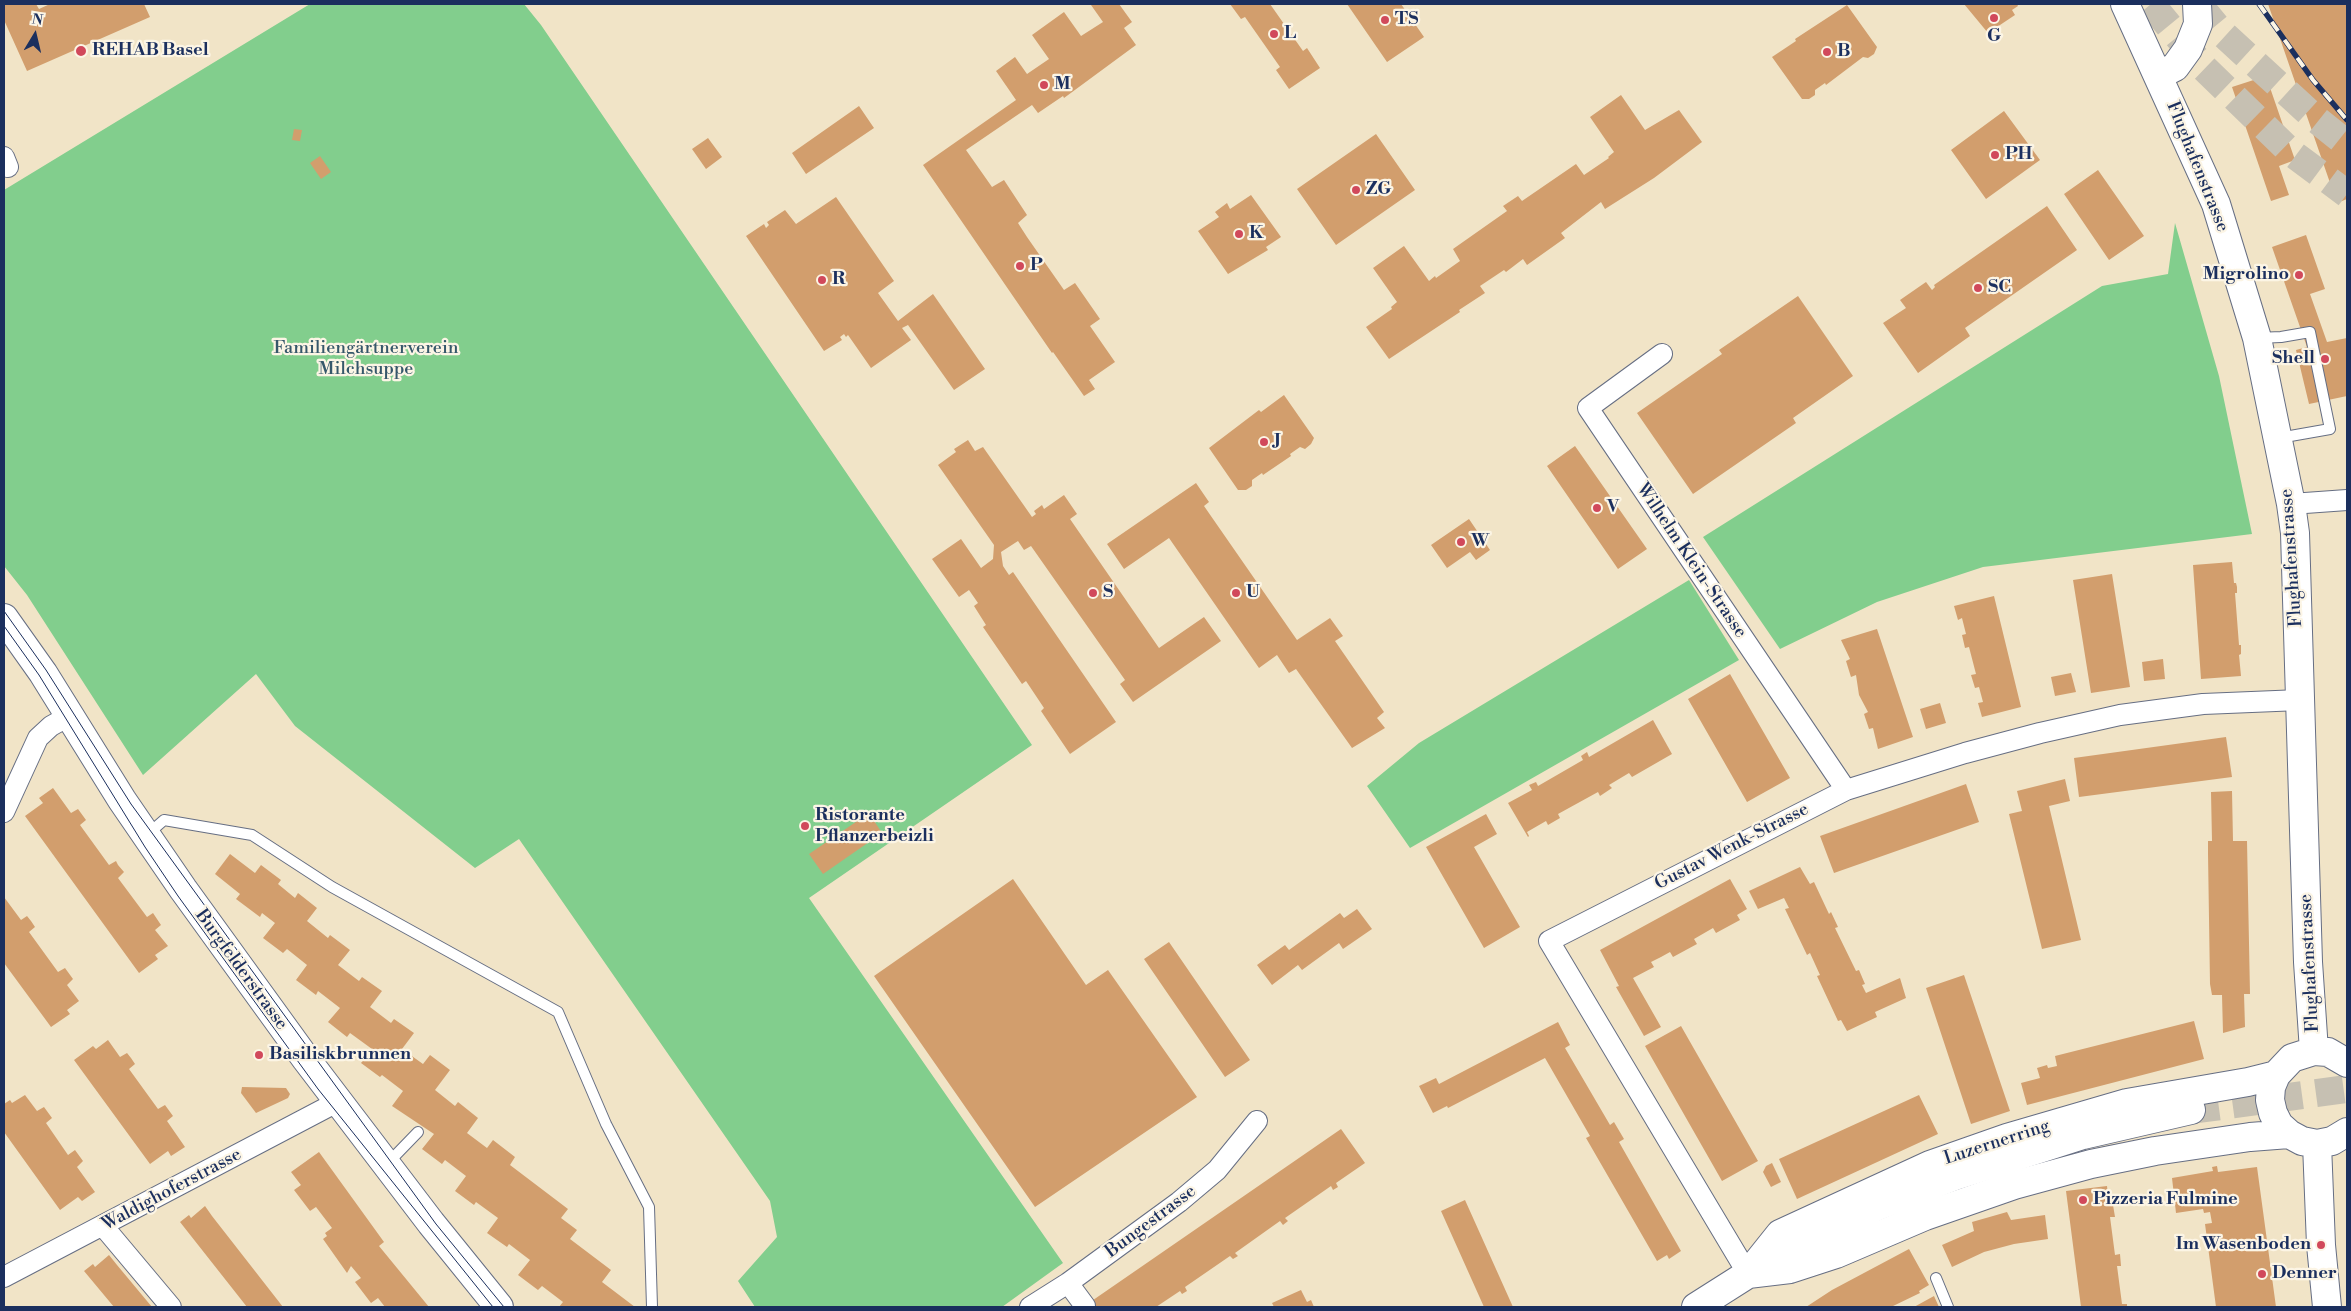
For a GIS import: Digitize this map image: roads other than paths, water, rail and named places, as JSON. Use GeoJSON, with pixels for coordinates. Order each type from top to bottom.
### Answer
{"type":"FeatureCollection","features":[{"type":"Feature","properties":{"kind":"main road","name":"Flughafenstrasse"},"geometry":{"type":"LineString","coordinates":[[2125,4],[2216,204],[2257,338],[2291,504],[2295,533],[2308,962],[2314,1051]]}},
{"type":"Feature","properties":{"kind":"main road"},"geometry":{"type":"LineString","coordinates":[[2159,76],[2175,67],[2188,49],[2198,24],[2197,4]]}},
{"type":"Feature","properties":{"kind":"main road","name":"Burgfelderstrasse"},"geometry":{"type":"LineString","coordinates":[[4,618],[42,673],[145,836],[339,1102],[499,1307]]}},
{"type":"Feature","properties":{"kind":"main road"},"geometry":{"type":"LineString","coordinates":[[2347,1063],[2328,1052],[2314,1051],[2292,1058],[2276,1075],[2271,1094],[2273,1113],[2279,1125],[2288,1134],[2302,1141],[2317,1144],[2332,1141],[2347,1132]]}},
{"type":"Feature","properties":{"kind":"main road","name":"Luzernerring"},"geometry":{"type":"LineString","coordinates":[[1696,1307],[1748,1274],[1780,1234],[1930,1165],[2007,1138],[2127,1103],[2248,1082],[2276,1075]]}},
{"type":"Feature","properties":{"kind":"main road"},"geometry":{"type":"LineString","coordinates":[[1748,1274],[1799,1243],[1852,1218],[1955,1176],[2083,1135],[2193,1119]]}},
{"type":"Feature","properties":{"kind":"main road","name":"Luzernerring"},"geometry":{"type":"LineString","coordinates":[[1748,1274],[1790,1269],[1836,1254],[1925,1216],[2014,1185],[2091,1164],[2155,1151],[2250,1137],[2288,1134]]}},
{"type":"Feature","properties":{"kind":"main road"},"geometry":{"type":"LineString","coordinates":[[2317,1144],[2320,1245],[2327,1307]]}},
{"type":"Feature","properties":{"kind":"street","name":"Wilhelm Klein-Strasse"},"geometry":{"type":"LineString","coordinates":[[1662,354],[1588,408],[1846,790]]}},
{"type":"Feature","properties":{"kind":"street"},"geometry":{"type":"LineString","coordinates":[[2291,504],[2347,500]]}},
{"type":"Feature","properties":{"kind":"street","name":"Gustav Wenk-Strasse"},"geometry":{"type":"LineString","coordinates":[[1748,1274],[1549,941],[1846,790],[1974,750],[2120,715],[2203,704],[2300,700]]}},
{"type":"Feature","properties":{"kind":"street"},"geometry":{"type":"LineString","coordinates":[[4,812],[38,738],[51,726],[69,716]]}},
{"type":"Feature","properties":{"kind":"street","name":"Waldighoferstrasse"},"geometry":{"type":"LineString","coordinates":[[4,1276],[339,1102]]}},
{"type":"Feature","properties":{"kind":"street","name":"Bungestrasse"},"geometry":{"type":"LineString","coordinates":[[1030,1307],[1068,1283],[1179,1202],[1217,1170],[1258,1121]]}},
{"type":"Feature","properties":{"kind":"street"},"geometry":{"type":"LineString","coordinates":[[103,1226],[171,1307]]}},
{"type":"Feature","properties":{"kind":"street"},"geometry":{"type":"LineString","coordinates":[[1068,1283],[1085,1306]]}},
{"type":"Feature","properties":{"kind":"lane"},"geometry":{"type":"LineString","coordinates":[[2257,338],[2281,337],[2310,332],[2330,429],[2279,438]]}},
{"type":"Feature","properties":{"kind":"lane"},"geometry":{"type":"LineString","coordinates":[[145,836],[164,820],[252,835],[332,887],[558,1012],[606,1124],[649,1207],[652,1307]]}},
{"type":"Feature","properties":{"kind":"lane"},"geometry":{"type":"LineString","coordinates":[[387,1165],[418,1132]]}},
{"type":"Feature","properties":{"kind":"lane"},"geometry":{"type":"LineString","coordinates":[[1936,1278],[1948,1307]]}},
{"type":"Feature","properties":{"kind":"tunnel"},"geometry":{"type":"LineString","coordinates":[[2151,4],[2203,67],[2293,154],[2347,194]]}},
{"type":"Feature","properties":{"kind":"tunnel"},"geometry":{"type":"LineString","coordinates":[[2198,4],[2222,33],[2317,120],[2347,144]]}},
{"type":"Feature","properties":{"kind":"tunnel"},"geometry":{"type":"LineString","coordinates":[[2191,1110],[2347,1089]]}},
{"type":"Feature","properties":{"kind":"tram line"},"geometry":{"type":"LineString","coordinates":[[4,611],[46,670],[131,804],[436,1224],[504,1307]]}},
{"type":"Feature","properties":{"kind":"tram line"},"geometry":{"type":"LineString","coordinates":[[4,626],[39,675],[145,847],[178,896],[318,1089],[493,1307]]}},
{"type":"Feature","properties":{"kind":"railway"},"geometry":{"type":"LineString","coordinates":[[2259,4],[2313,80],[2347,120]]}},
{"type":"Feature","properties":{"kind":"place","name":"G"},"geometry":{"type":"Point","coordinates":[1994,18]}},
{"type":"Feature","properties":{"kind":"place","name":"TS"},"geometry":{"type":"Point","coordinates":[1385,20]}},
{"type":"Feature","properties":{"kind":"place","name":"L"},"geometry":{"type":"Point","coordinates":[1274,34]}},
{"type":"Feature","properties":{"kind":"place","name":"REHAB Basel"},"geometry":{"type":"Point","coordinates":[81,51]}},
{"type":"Feature","properties":{"kind":"place","name":"B"},"geometry":{"type":"Point","coordinates":[1827,52]}},
{"type":"Feature","properties":{"kind":"place","name":"M"},"geometry":{"type":"Point","coordinates":[1044,85]}},
{"type":"Feature","properties":{"kind":"place","name":"PH"},"geometry":{"type":"Point","coordinates":[1995,155]}},
{"type":"Feature","properties":{"kind":"place","name":"ZG"},"geometry":{"type":"Point","coordinates":[1356,190]}},
{"type":"Feature","properties":{"kind":"place","name":"K"},"geometry":{"type":"Point","coordinates":[1239,234]}},
{"type":"Feature","properties":{"kind":"place","name":"P"},"geometry":{"type":"Point","coordinates":[1020,266]}},
{"type":"Feature","properties":{"kind":"place","name":"Migrolino"},"geometry":{"type":"Point","coordinates":[2299,275]}},
{"type":"Feature","properties":{"kind":"place","name":"R"},"geometry":{"type":"Point","coordinates":[822,280]}},
{"type":"Feature","properties":{"kind":"place","name":"SC"},"geometry":{"type":"Point","coordinates":[1978,288]}},
{"type":"Feature","properties":{"kind":"place","name":"Shell"},"geometry":{"type":"Point","coordinates":[2325,359]}},
{"type":"Feature","properties":{"kind":"place","name":"J"},"geometry":{"type":"Point","coordinates":[1264,442]}},
{"type":"Feature","properties":{"kind":"place","name":"V"},"geometry":{"type":"Point","coordinates":[1597,508]}},
{"type":"Feature","properties":{"kind":"place","name":"W"},"geometry":{"type":"Point","coordinates":[1461,542]}},
{"type":"Feature","properties":{"kind":"place","name":"S"},"geometry":{"type":"Point","coordinates":[1093,593]}},
{"type":"Feature","properties":{"kind":"place","name":"U"},"geometry":{"type":"Point","coordinates":[1236,593]}},
{"type":"Feature","properties":{"kind":"place","name":"Ristorante Pflanzerbeizli"},"geometry":{"type":"Point","coordinates":[805,826]}},
{"type":"Feature","properties":{"kind":"place","name":"Basiliskbrunnen"},"geometry":{"type":"Point","coordinates":[259,1055]}},
{"type":"Feature","properties":{"kind":"place","name":"Pizzeria Fulmine"},"geometry":{"type":"Point","coordinates":[2083,1200]}},
{"type":"Feature","properties":{"kind":"place","name":"Im Wasenboden"},"geometry":{"type":"Point","coordinates":[2321,1245]}},
{"type":"Feature","properties":{"kind":"place","name":"Denner"},"geometry":{"type":"Point","coordinates":[2262,1274]}},
{"type":"Feature","properties":{"kind":"park label","name":"Familiengärtnerverein Milchsuppe"},"geometry":{"type":"Point","coordinates":[366,359]}}]}
